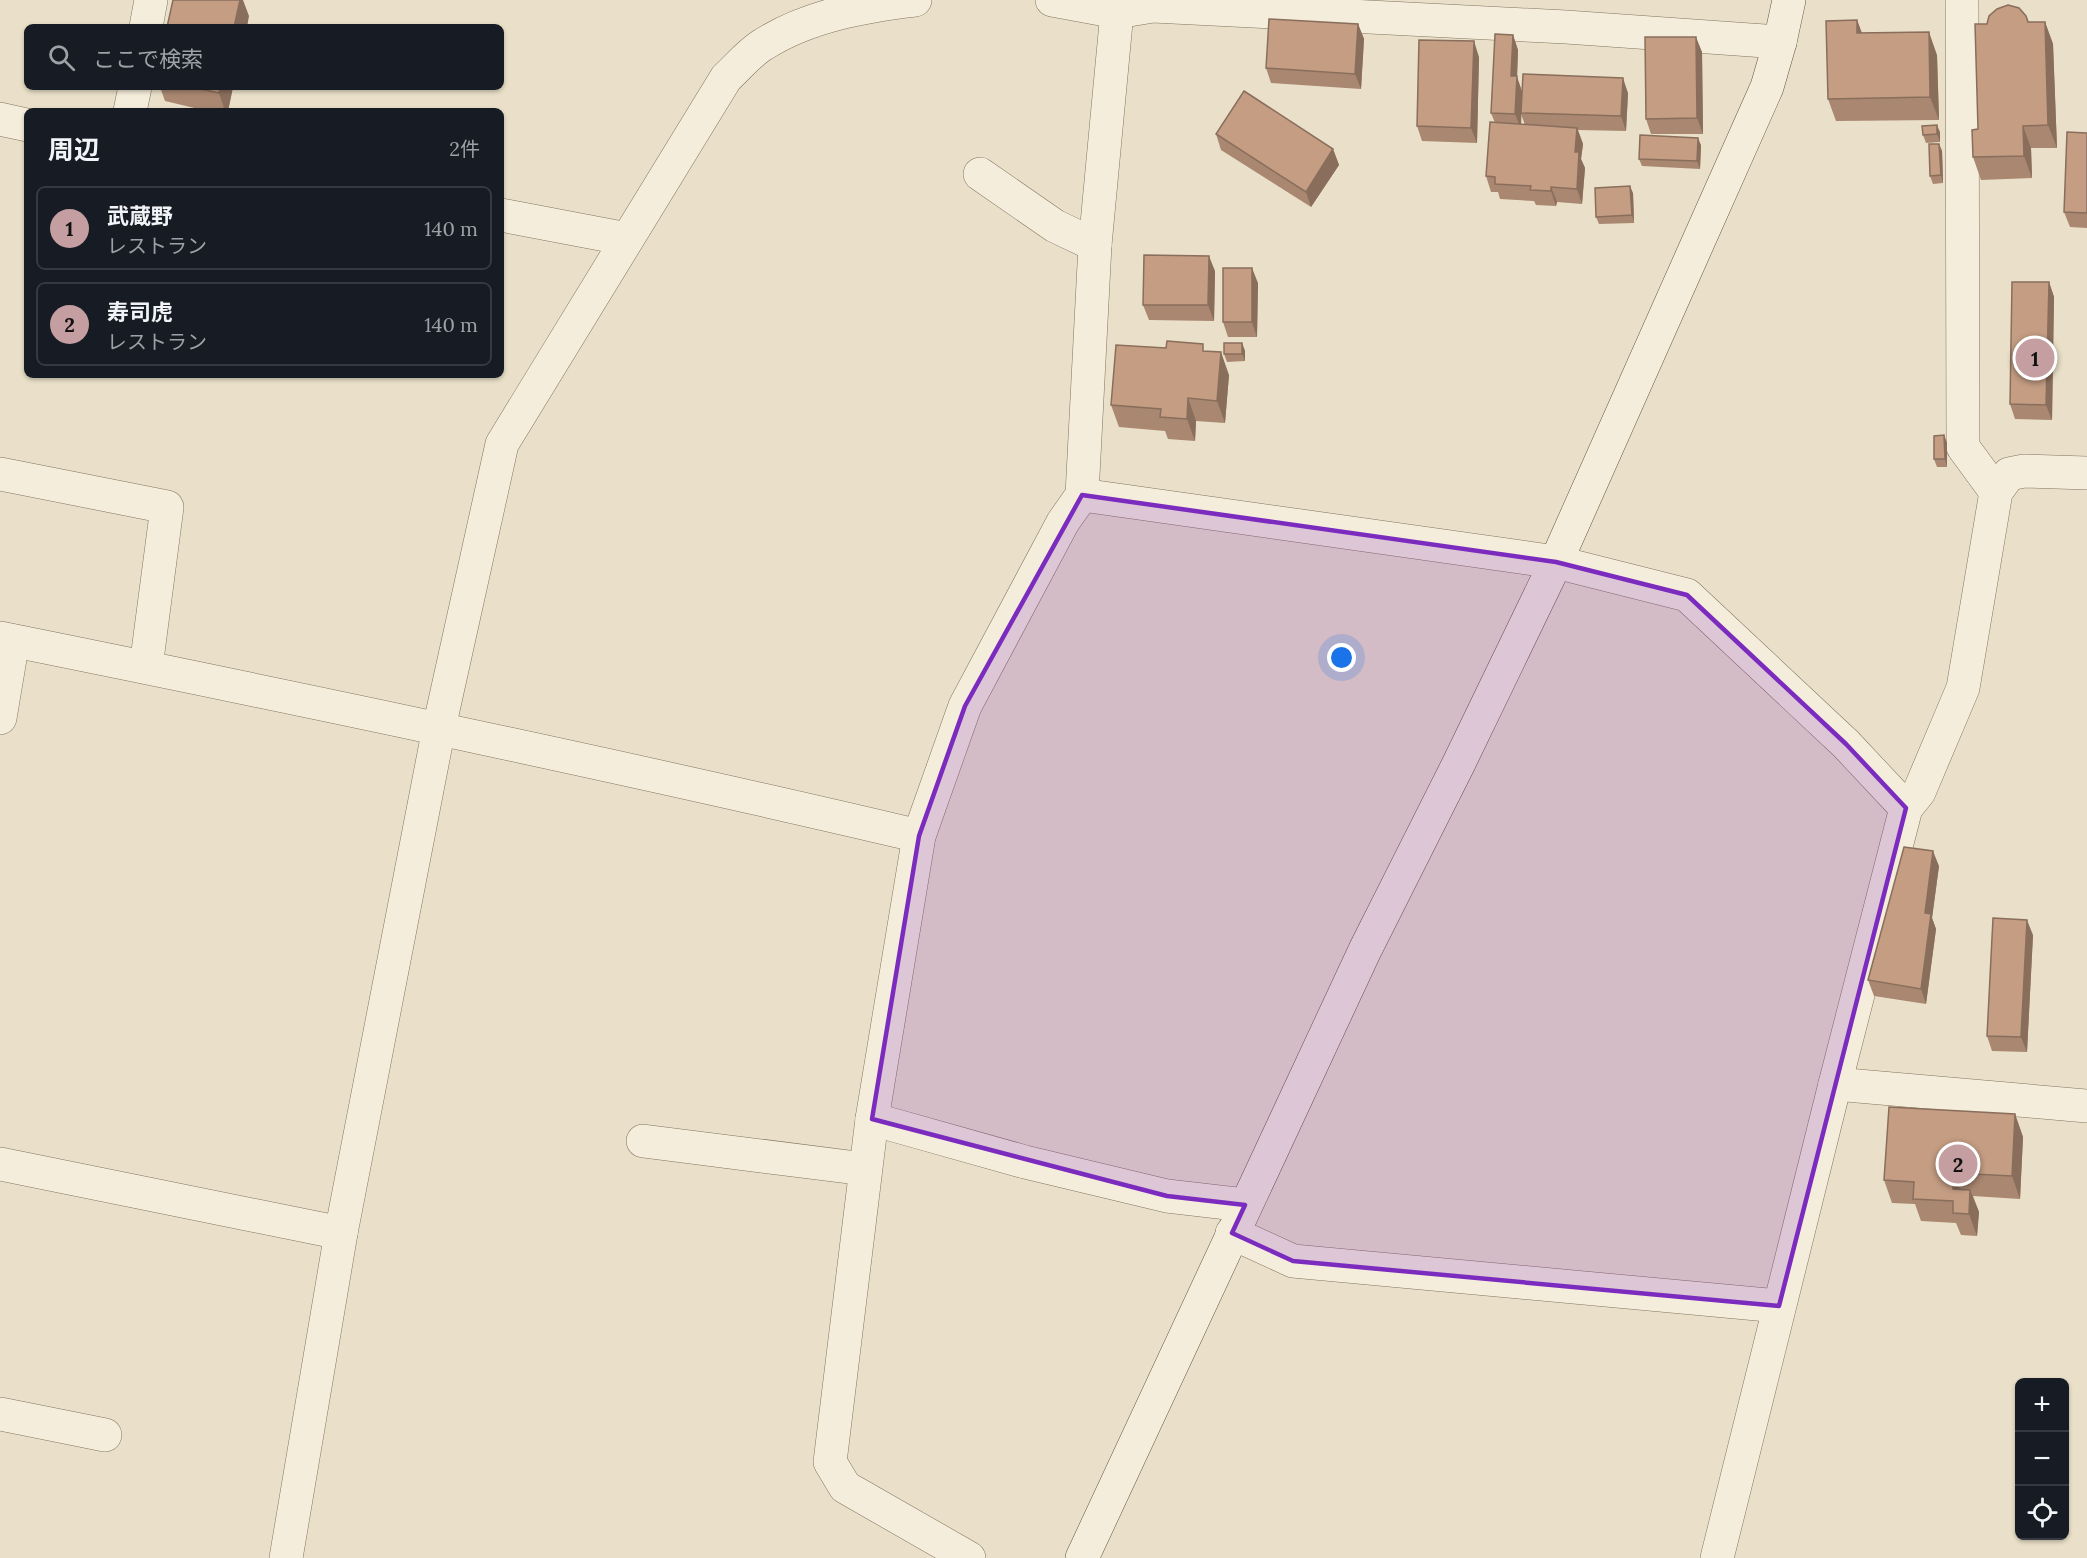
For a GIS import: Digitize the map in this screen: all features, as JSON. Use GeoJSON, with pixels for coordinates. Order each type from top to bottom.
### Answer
{"type":"FeatureCollection","features":[{"type":"Feature","properties":{"kind":"street"},"geometry":{"type":"LineString","coordinates":[[147,24],[151,0]]}},
{"type":"Feature","properties":{"kind":"street"},"geometry":{"type":"LineString","coordinates":[[286,1558],[341,1233],[439,728],[502,444],[726,78],[762,45],[784,32],[816,20],[882,2],[915,0]]}},
{"type":"Feature","properties":{"kind":"street"},"geometry":{"type":"LineString","coordinates":[[1052,0],[1117,12],[1153,6],[1566,27],[1780,42]]}},
{"type":"Feature","properties":{"kind":"street"},"geometry":{"type":"LineString","coordinates":[[1082,1558],[1365,950],[1556,562],[1767,87],[1789,0]]}},
{"type":"Feature","properties":{"kind":"street"},"geometry":{"type":"LineString","coordinates":[[1962,0],[1963,447],[1996,492]]}},
{"type":"Feature","properties":{"kind":"street"},"geometry":{"type":"LineString","coordinates":[[969,1558],[845,1486],[830,1462],[872,1119],[919,836],[965,706],[1063,522],[1082,495],[1095,245],[1117,12]]}},
{"type":"Feature","properties":{"kind":"street"},"geometry":{"type":"LineString","coordinates":[[131,108],[134,90]]}},
{"type":"Feature","properties":{"kind":"street"},"geometry":{"type":"LineString","coordinates":[[0,119],[24,123]]}},
{"type":"Feature","properties":{"kind":"street"},"geometry":{"type":"LineString","coordinates":[[980,174],[1055,226],[1095,245]]}},
{"type":"Feature","properties":{"kind":"street"},"geometry":{"type":"LineString","coordinates":[[504,216],[627,239]]}},
{"type":"Feature","properties":{"kind":"street"},"geometry":{"type":"LineString","coordinates":[[1717,1558],[1906,808],[1919,792],[1964,688],[1996,492],[2009,474],[2025,471],[2087,473]]}},
{"type":"Feature","properties":{"kind":"street"},"geometry":{"type":"LineString","coordinates":[[0,474],[167,507],[146,666]]}},
{"type":"Feature","properties":{"kind":"street"},"geometry":{"type":"LineString","coordinates":[[1082,495],[1556,562],[1687,595],[1846,744],[1906,808]]}},
{"type":"Feature","properties":{"kind":"street"},"geometry":{"type":"LineString","coordinates":[[0,718],[7,640],[146,666],[439,728],[733,792],[919,836]]}},
{"type":"Feature","properties":{"kind":"street"},"geometry":{"type":"LineString","coordinates":[[1835,1084],[2087,1106]]}},
{"type":"Feature","properties":{"kind":"street"},"geometry":{"type":"LineString","coordinates":[[872,1119],[1025,1162],[1167,1196],[1238,1219],[1293,1261],[1779,1306]]}},
{"type":"Feature","properties":{"kind":"street"},"geometry":{"type":"LineString","coordinates":[[644,1141],[866,1169]]}},
{"type":"Feature","properties":{"kind":"street"},"geometry":{"type":"LineString","coordinates":[[0,1164],[341,1233]]}},
{"type":"Feature","properties":{"kind":"street"},"geometry":{"type":"LineString","coordinates":[[0,1414],[105,1435]]}},
{"type":"Feature","properties":{"kind":"highlighted area"},"geometry":{"type":"Polygon","coordinates":[[[1082,495],[1556,562],[1687,595],[1846,744],[1906,808],[1779,1306],[1293,1261],[1232,1233],[1245,1205],[1167,1196],[872,1119],[919,836],[965,706],[1082,495]]]}},
{"type":"Feature","properties":{"kind":"building"},"geometry":{"type":"Polygon","coordinates":[[[173,0],[240,0],[235,24],[168,24],[173,0]]]}},
{"type":"Feature","properties":{"kind":"building"},"geometry":{"type":"Polygon","coordinates":[[[2008,5],[2019,8],[2028,22],[2045,22],[2048,125],[2023,126],[2024,156],[1973,157],[1972,130],[1978,129],[1975,24],[1987,24],[1989,16],[1997,9],[2008,5]]]}},
{"type":"Feature","properties":{"kind":"building"},"geometry":{"type":"Polygon","coordinates":[[[1269,19],[1358,24],[1355,74],[1266,68],[1269,19]]]}},
{"type":"Feature","properties":{"kind":"building"},"geometry":{"type":"Polygon","coordinates":[[[1857,20],[1857,33],[1929,32],[1930,97],[1828,99],[1826,21],[1857,20]]]}},
{"type":"Feature","properties":{"kind":"building"},"geometry":{"type":"Polygon","coordinates":[[[1495,34],[1513,35],[1511,76],[1517,76],[1515,114],[1491,113],[1495,34]]]}},
{"type":"Feature","properties":{"kind":"building"},"geometry":{"type":"Polygon","coordinates":[[[1645,37],[1696,37],[1697,118],[1646,119],[1645,37]]]}},
{"type":"Feature","properties":{"kind":"building"},"geometry":{"type":"Polygon","coordinates":[[[1419,40],[1474,41],[1471,128],[1417,126],[1419,40]]]}},
{"type":"Feature","properties":{"kind":"building"},"geometry":{"type":"Polygon","coordinates":[[[1523,74],[1623,78],[1621,116],[1521,113],[1523,74]]]}},
{"type":"Feature","properties":{"kind":"building"},"geometry":{"type":"Polygon","coordinates":[[[1244,91],[1333,149],[1306,192],[1216,134],[1244,91]]]}},
{"type":"Feature","properties":{"kind":"building"},"geometry":{"type":"Polygon","coordinates":[[[1490,122],[1577,128],[1575,152],[1579,152],[1577,189],[1551,187],[1551,191],[1530,190],[1531,186],[1495,184],[1495,177],[1486,176],[1490,122]]]}},
{"type":"Feature","properties":{"kind":"building"},"geometry":{"type":"Polygon","coordinates":[[[1937,125],[1937,134],[1923,135],[1922,126],[1937,125]]]}},
{"type":"Feature","properties":{"kind":"building"},"geometry":{"type":"Polygon","coordinates":[[[2067,132],[2087,133],[2087,213],[2064,212],[2067,132]]]}},
{"type":"Feature","properties":{"kind":"building"},"geometry":{"type":"Polygon","coordinates":[[[1640,135],[1698,138],[1697,161],[1639,159],[1640,135]]]}},
{"type":"Feature","properties":{"kind":"building"},"geometry":{"type":"Polygon","coordinates":[[[1929,144],[1939,144],[1941,175],[1930,176],[1929,144]]]}},
{"type":"Feature","properties":{"kind":"building"},"geometry":{"type":"Polygon","coordinates":[[[1630,186],[1632,215],[1596,217],[1595,188],[1630,186]]]}},
{"type":"Feature","properties":{"kind":"building"},"geometry":{"type":"Polygon","coordinates":[[[1144,255],[1209,256],[1208,305],[1143,305],[1144,255]]]}},
{"type":"Feature","properties":{"kind":"building"},"geometry":{"type":"Polygon","coordinates":[[[1223,268],[1252,268],[1252,322],[1223,322],[1223,268]]]}},
{"type":"Feature","properties":{"kind":"building"},"geometry":{"type":"Polygon","coordinates":[[[2012,282],[2049,282],[2046,405],[2010,404],[2012,282]]]}},
{"type":"Feature","properties":{"kind":"building"},"geometry":{"type":"Polygon","coordinates":[[[1167,341],[1203,344],[1203,351],[1221,352],[1217,401],[1188,398],[1187,419],[1160,417],[1161,409],[1111,405],[1116,345],[1166,348],[1167,341]]]}},
{"type":"Feature","properties":{"kind":"building"},"geometry":{"type":"Polygon","coordinates":[[[1224,343],[1242,343],[1242,354],[1224,354],[1224,343]]]}},
{"type":"Feature","properties":{"kind":"building"},"geometry":{"type":"Polygon","coordinates":[[[1944,435],[1945,459],[1934,459],[1934,436],[1944,435]]]}},
{"type":"Feature","properties":{"kind":"building"},"geometry":{"type":"Polygon","coordinates":[[[1904,847],[1933,851],[1925,913],[1931,914],[1921,989],[1868,980],[1904,847]]]}},
{"type":"Feature","properties":{"kind":"building"},"geometry":{"type":"Polygon","coordinates":[[[1993,918],[2027,920],[2021,1037],[1987,1036],[1993,918]]]}},
{"type":"Feature","properties":{"kind":"building"},"geometry":{"type":"Polygon","coordinates":[[[1889,1107],[2015,1114],[2012,1176],[1954,1173],[1953,1189],[1970,1190],[1969,1214],[1953,1213],[1953,1201],[1913,1199],[1914,1182],[1884,1180],[1889,1107]]]}},
{"type":"Feature","properties":{"kind":"place","name":"武蔵野"},"geometry":{"type":"Point","coordinates":[2035,358]}},
{"type":"Feature","properties":{"kind":"place","name":"寿司虎"},"geometry":{"type":"Point","coordinates":[1958,1164]}}]}
